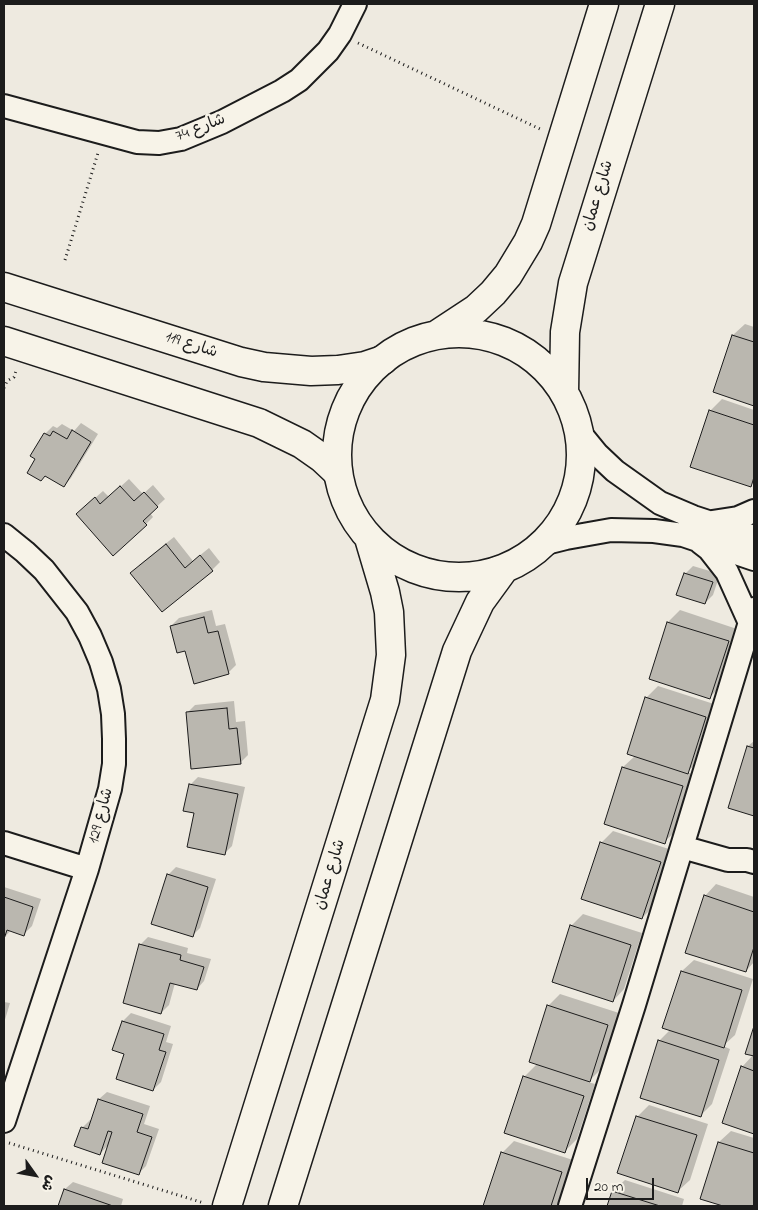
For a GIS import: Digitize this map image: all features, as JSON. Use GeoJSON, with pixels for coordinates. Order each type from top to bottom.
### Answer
{"type":"FeatureCollection","features":[{"type":"Feature","properties":{"kind":"main road"},"geometry":{"type":"LineString","coordinates":[[437,335],[476,309],[493,293],[519,259],[536,224],[604,4]]}},
{"type":"Feature","properties":{"kind":"main road","name":"شارع عمان"},"geometry":{"type":"LineString","coordinates":[[564,393],[565,332],[573,283],[660,4]]}},
{"type":"Feature","properties":{"kind":"main road","name":"شارع 119"},"geometry":{"type":"LineString","coordinates":[[4,287],[233,360],[264,367],[311,371],[338,370],[365,366],[383,360]]}},
{"type":"Feature","properties":{"kind":"main road"},"geometry":{"type":"LineString","coordinates":[[467,333],[496,338],[523,350],[546,369],[564,393],[572,408],[580,432],[582,457],[578,482],[558,528],[524,558],[504,568],[476,576],[446,577],[418,570],[392,557],[369,538],[354,518],[344,496],[338,473],[337,447],[342,422],[351,399],[365,378],[383,360],[408,344],[437,335],[467,333]]}},
{"type":"Feature","properties":{"kind":"main road"},"geometry":{"type":"LineString","coordinates":[[4,340],[260,423],[302,444],[322,458],[338,473]]}},
{"type":"Feature","properties":{"kind":"main road","name":"شارع عمان"},"geometry":{"type":"LineString","coordinates":[[217,1205],[385,700],[391,654],[389,612],[369,538]]}},
{"type":"Feature","properties":{"kind":"main road"},"geometry":{"type":"LineString","coordinates":[[283,1206],[457,650],[480,602],[504,568]]}},
{"type":"Feature","properties":{"kind":"street","name":"شارع 74"},"geometry":{"type":"LineString","coordinates":[[4,106],[104,135],[137,142],[159,143],[180,139],[222,122],[282,91],[299,80],[328,51],[340,34],[355,4]]}},
{"type":"Feature","properties":{"kind":"street"},"geometry":{"type":"LineString","coordinates":[[580,432],[596,454],[637,488],[703,531],[754,559]]}},
{"type":"Feature","properties":{"kind":"street"},"geometry":{"type":"LineString","coordinates":[[542,544],[611,530],[654,531],[683,535],[703,531],[754,511]]}},
{"type":"Feature","properties":{"kind":"street"},"geometry":{"type":"LineString","coordinates":[[703,531],[754,537]]}},
{"type":"Feature","properties":{"kind":"street"},"geometry":{"type":"LineString","coordinates":[[570,1206],[752,616],[727,572],[709,549],[703,531]]}},
{"type":"Feature","properties":{"kind":"street","name":"شارع 129"},"geometry":{"type":"LineString","coordinates":[[4,535],[44,570],[77,612],[90,636],[101,662],[113,714],[114,764],[110,789],[87,869],[4,1121]]}},
{"type":"Feature","properties":{"kind":"street"},"geometry":{"type":"LineString","coordinates":[[684,840],[731,848],[751,861]]}},
{"type":"Feature","properties":{"kind":"street"},"geometry":{"type":"LineString","coordinates":[[4,843],[87,869]]}},
{"type":"Feature","properties":{"kind":"path"},"geometry":{"type":"LineString","coordinates":[[340,34],[562,139]]}},
{"type":"Feature","properties":{"kind":"path"},"geometry":{"type":"LineString","coordinates":[[65,260],[104,135]]}},
{"type":"Feature","properties":{"kind":"path"},"geometry":{"type":"LineString","coordinates":[[4,1142],[217,1205]]}},
{"type":"Feature","properties":{"kind":"building"},"geometry":{"type":"Polygon","coordinates":[[[732,335],[754,342],[754,406],[713,392],[732,335]]]}},
{"type":"Feature","properties":{"kind":"building"},"geometry":{"type":"Polygon","coordinates":[[[709,410],[754,425],[754,477],[751,487],[690,467],[709,410]]]}},
{"type":"Feature","properties":{"kind":"building"},"geometry":{"type":"Polygon","coordinates":[[[72,430],[91,442],[64,487],[45,476],[41,481],[27,473],[35,459],[30,456],[44,433],[50,436],[53,431],[67,439],[72,430]]]}},
{"type":"Feature","properties":{"kind":"building"},"geometry":{"type":"Polygon","coordinates":[[[120,486],[134,501],[144,492],[158,507],[143,521],[147,525],[113,556],[76,514],[95,497],[100,504],[120,486]]]}},
{"type":"Feature","properties":{"kind":"building"},"geometry":{"type":"Polygon","coordinates":[[[166,544],[185,568],[200,555],[213,571],[162,612],[130,573],[166,544]]]}},
{"type":"Feature","properties":{"kind":"building"},"geometry":{"type":"Polygon","coordinates":[[[684,573],[713,582],[705,604],[676,595],[684,573]]]}},
{"type":"Feature","properties":{"kind":"building"},"geometry":{"type":"Polygon","coordinates":[[[204,617],[208,633],[218,631],[229,674],[194,684],[185,651],[177,653],[170,626],[204,617]]]}},
{"type":"Feature","properties":{"kind":"building"},"geometry":{"type":"Polygon","coordinates":[[[667,622],[729,641],[710,699],[649,679],[667,622]]]}},
{"type":"Feature","properties":{"kind":"building"},"geometry":{"type":"Polygon","coordinates":[[[645,697],[706,717],[688,774],[627,754],[645,697]]]}},
{"type":"Feature","properties":{"kind":"building"},"geometry":{"type":"Polygon","coordinates":[[[227,708],[229,729],[237,728],[241,764],[191,769],[186,712],[227,708]]]}},
{"type":"Feature","properties":{"kind":"building"},"geometry":{"type":"Polygon","coordinates":[[[747,746],[754,748],[754,816],[728,808],[747,746]]]}},
{"type":"Feature","properties":{"kind":"building"},"geometry":{"type":"Polygon","coordinates":[[[622,767],[683,786],[665,844],[604,824],[622,767]]]}},
{"type":"Feature","properties":{"kind":"building"},"geometry":{"type":"Polygon","coordinates":[[[189,784],[238,794],[225,855],[187,847],[194,813],[183,811],[189,784]]]}},
{"type":"Feature","properties":{"kind":"building"},"geometry":{"type":"Polygon","coordinates":[[[600,842],[661,862],[642,919],[581,899],[600,842]]]}},
{"type":"Feature","properties":{"kind":"building"},"geometry":{"type":"Polygon","coordinates":[[[167,874],[208,887],[193,937],[151,924],[167,874]]]}},
{"type":"Feature","properties":{"kind":"building"},"geometry":{"type":"Polygon","coordinates":[[[704,895],[754,912],[754,947],[746,972],[685,953],[704,895]]]}},
{"type":"Feature","properties":{"kind":"building"},"geometry":{"type":"Polygon","coordinates":[[[4,897],[33,907],[24,936],[7,930],[4,939],[4,897]]]}},
{"type":"Feature","properties":{"kind":"building"},"geometry":{"type":"Polygon","coordinates":[[[570,925],[631,945],[613,1002],[552,982],[570,925]]]}},
{"type":"Feature","properties":{"kind":"building"},"geometry":{"type":"Polygon","coordinates":[[[139,944],[181,955],[180,960],[204,967],[197,990],[170,983],[161,1014],[123,1003],[139,944]]]}},
{"type":"Feature","properties":{"kind":"building"},"geometry":{"type":"Polygon","coordinates":[[[681,971],[742,990],[724,1048],[662,1028],[681,971]]]}},
{"type":"Feature","properties":{"kind":"building"},"geometry":{"type":"Polygon","coordinates":[[[547,1005],[608,1025],[590,1082],[529,1062],[547,1005]]]}},
{"type":"Feature","properties":{"kind":"building"},"geometry":{"type":"Polygon","coordinates":[[[122,1021],[164,1034],[159,1050],[166,1052],[153,1091],[116,1079],[124,1054],[112,1050],[122,1021]]]}},
{"type":"Feature","properties":{"kind":"building"},"geometry":{"type":"Polygon","coordinates":[[[754,1026],[754,1056],[745,1054],[754,1026]]]}},
{"type":"Feature","properties":{"kind":"building"},"geometry":{"type":"Polygon","coordinates":[[[658,1040],[719,1060],[701,1117],[640,1098],[658,1040]]]}},
{"type":"Feature","properties":{"kind":"building"},"geometry":{"type":"Polygon","coordinates":[[[741,1066],[754,1071],[754,1134],[722,1123],[741,1066]]]}},
{"type":"Feature","properties":{"kind":"building"},"geometry":{"type":"Polygon","coordinates":[[[523,1076],[584,1096],[565,1153],[504,1133],[523,1076]]]}},
{"type":"Feature","properties":{"kind":"building"},"geometry":{"type":"Polygon","coordinates":[[[98,1099],[143,1114],[137,1132],[152,1137],[139,1175],[102,1163],[112,1132],[108,1131],[100,1155],[74,1146],[81,1127],[88,1129],[98,1099]]]}},
{"type":"Feature","properties":{"kind":"building"},"geometry":{"type":"Polygon","coordinates":[[[636,1116],[697,1135],[678,1193],[617,1173],[636,1116]]]}},
{"type":"Feature","properties":{"kind":"building"},"geometry":{"type":"Polygon","coordinates":[[[718,1142],[754,1153],[754,1206],[723,1206],[700,1199],[718,1142]]]}},
{"type":"Feature","properties":{"kind":"building"},"geometry":{"type":"Polygon","coordinates":[[[501,1152],[562,1172],[551,1206],[483,1206],[501,1152]]]}},
{"type":"Feature","properties":{"kind":"building"},"geometry":{"type":"Polygon","coordinates":[[[64,1189],[113,1206],[58,1206],[64,1189]]]}},
{"type":"Feature","properties":{"kind":"building"},"geometry":{"type":"Polygon","coordinates":[[[612,1191],[660,1206],[607,1206],[612,1191]]]}}]}
